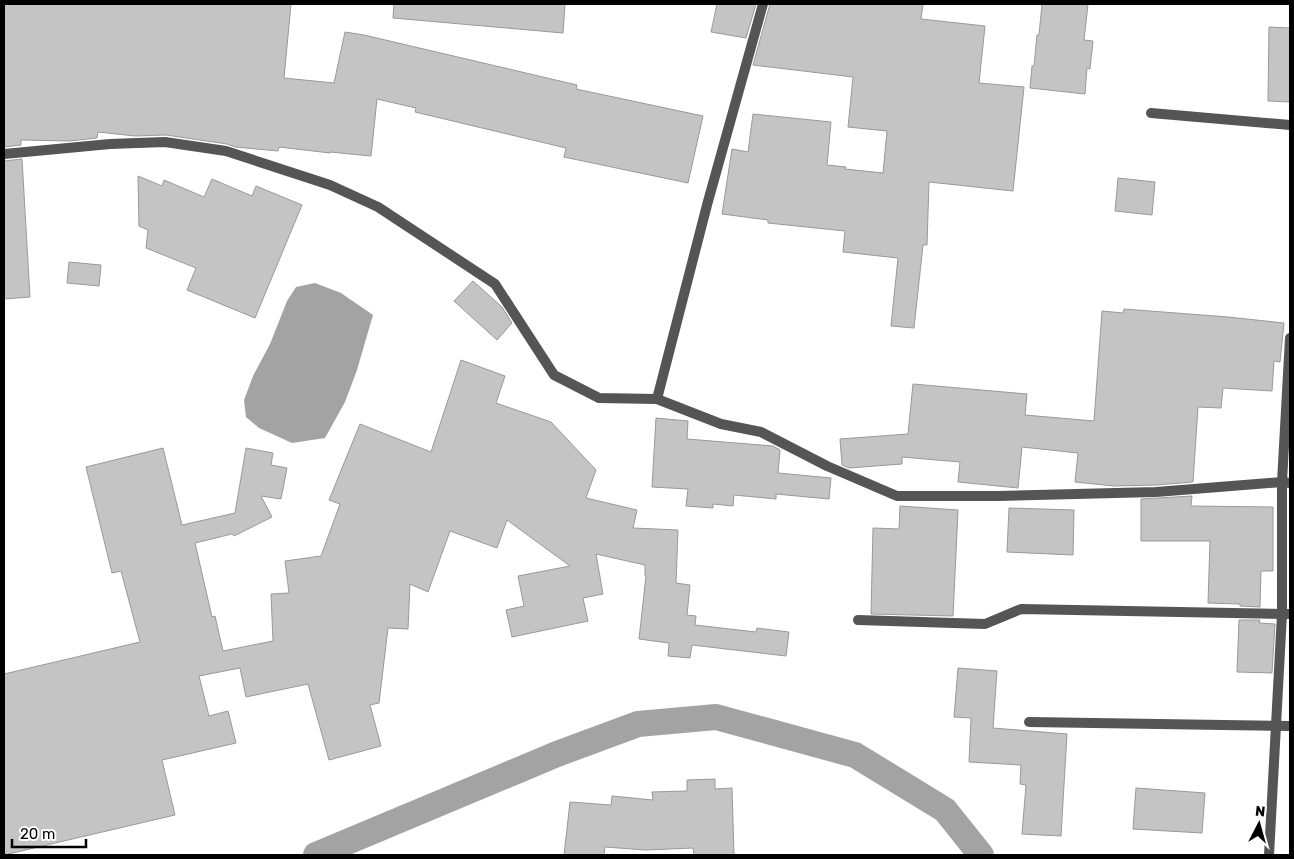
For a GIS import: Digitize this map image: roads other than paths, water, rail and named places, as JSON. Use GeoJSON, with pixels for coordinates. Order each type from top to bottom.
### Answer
{"type":"FeatureCollection","features":[{"type":"Feature","properties":{"kind":"street"},"geometry":{"type":"LineString","coordinates":[[657,399],[707,205],[763,4]]}},
{"type":"Feature","properties":{"kind":"street"},"geometry":{"type":"LineString","coordinates":[[1151,113],[1290,124]]}},
{"type":"Feature","properties":{"kind":"street"},"geometry":{"type":"LineString","coordinates":[[4,154],[110,144],[165,142],[226,151],[330,185],[378,207],[495,284],[554,375],[599,398],[657,399],[721,424],[760,432],[827,466],[897,496],[999,496],[1156,492],[1286,483]]}},
{"type":"Feature","properties":{"kind":"street"},"geometry":{"type":"LineString","coordinates":[[1269,855],[1276,725],[1286,614],[1286,483],[1290,338]]}},
{"type":"Feature","properties":{"kind":"street"},"geometry":{"type":"LineString","coordinates":[[858,620],[985,624],[1021,609],[1286,614]]}},
{"type":"Feature","properties":{"kind":"street"},"geometry":{"type":"LineString","coordinates":[[1029,722],[1290,726]]}},
{"type":"Feature","properties":{"kind":"waterway"},"geometry":{"type":"LineString","coordinates":[[316,855],[557,754],[638,724],[716,717],[855,755],[945,810],[981,855]]}}]}
